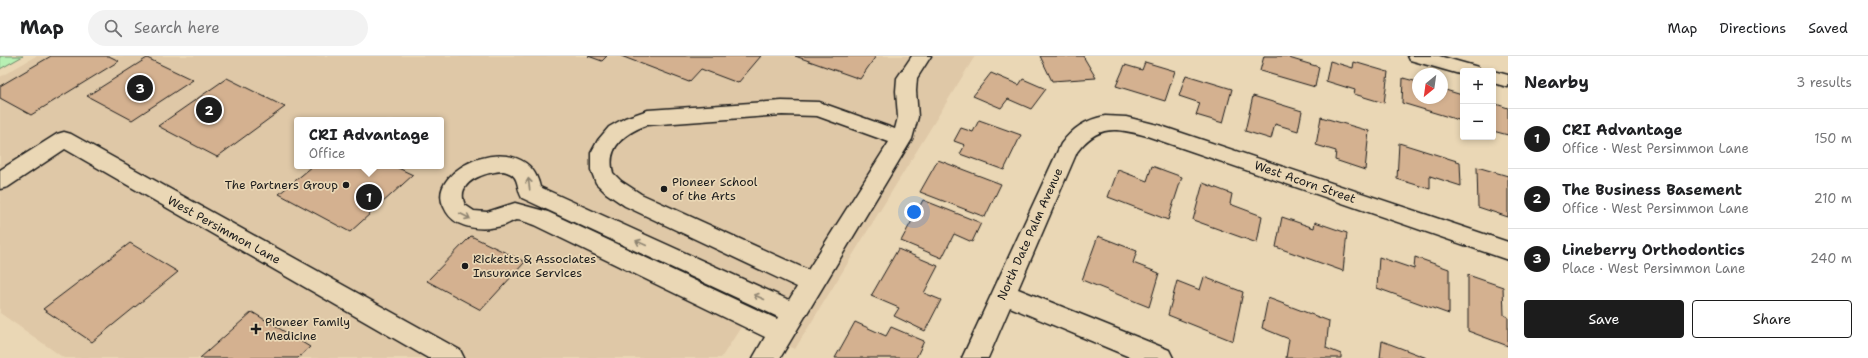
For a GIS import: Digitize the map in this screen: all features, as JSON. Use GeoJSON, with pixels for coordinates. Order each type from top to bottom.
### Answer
{"type":"FeatureCollection","features":[{"type":"Feature","properties":{"kind":"street"},"geometry":{"type":"LineString","coordinates":[[766,358],[902,138],[908,117],[906,90],[907,78],[922,56]]}},
{"type":"Feature","properties":{"kind":"street"},"geometry":{"type":"LineString","coordinates":[[1417,56],[1460,68]]}},
{"type":"Feature","properties":{"kind":"street"},"geometry":{"type":"LineString","coordinates":[[1496,78],[1508,82]]}},
{"type":"Feature","properties":{"kind":"street"},"geometry":{"type":"LineString","coordinates":[[813,283],[633,200],[612,186],[604,178],[601,170],[601,157],[604,146],[618,130],[632,122],[648,117],[782,108],[819,109],[902,138]]}},
{"type":"Feature","properties":{"kind":"street","name":"West Acorn Street"},"geometry":{"type":"LineString","coordinates":[[1099,123],[1124,123],[1151,130],[1508,251]]}},
{"type":"Feature","properties":{"kind":"street","name":"North Date Palm Avenue"},"geometry":{"type":"LineString","coordinates":[[975,358],[1068,149],[1077,136],[1087,128],[1099,123]]}},
{"type":"Feature","properties":{"kind":"street","name":"West Persimmon Lane"},"geometry":{"type":"LineString","coordinates":[[0,181],[64,139],[451,358]]}},
{"type":"Feature","properties":{"kind":"street"},"geometry":{"type":"LineString","coordinates":[[782,333],[540,218],[515,210],[503,217],[489,220],[476,220],[464,216],[456,210],[452,200],[453,190],[458,181],[466,173],[477,167],[501,163],[512,164],[527,175],[530,183],[530,192],[794,313]]}},
{"type":"Feature","properties":{"kind":"street"},"geometry":{"type":"LineString","coordinates":[[1003,293],[1160,358]]}},
{"type":"Feature","properties":{"kind":"shaded area"},"geometry":{"type":"Polygon","coordinates":[[[36,56],[975,56],[795,349],[743,324],[721,358],[64,358],[0,313],[0,77],[36,56]]]}},
{"type":"Feature","properties":{"kind":"green space"},"geometry":{"type":"Polygon","coordinates":[[[0,56],[23,56],[0,69],[0,56]]]}},
{"type":"Feature","properties":{"kind":"building"},"geometry":{"type":"Polygon","coordinates":[[[51,56],[109,56],[119,61],[31,115],[0,98],[0,86],[51,56]]]}},
{"type":"Feature","properties":{"kind":"building"},"geometry":{"type":"Polygon","coordinates":[[[588,56],[607,56],[602,61],[588,56]]]}},
{"type":"Feature","properties":{"kind":"building"},"geometry":{"type":"Polygon","coordinates":[[[621,56],[761,56],[738,83],[701,69],[689,82],[621,56]]]}},
{"type":"Feature","properties":{"kind":"building"},"geometry":{"type":"Polygon","coordinates":[[[795,56],[876,56],[860,79],[795,56]]]}},
{"type":"Feature","properties":{"kind":"building"},"geometry":{"type":"Polygon","coordinates":[[[1040,56],[1083,56],[1096,78],[1052,81],[1040,56]]]}},
{"type":"Feature","properties":{"kind":"building"},"geometry":{"type":"Polygon","coordinates":[[[1264,56],[1290,56],[1289,58],[1319,67],[1315,87],[1260,71],[1264,56]]]}},
{"type":"Feature","properties":{"kind":"building"},"geometry":{"type":"Polygon","coordinates":[[[147,58],[193,80],[132,120],[87,96],[147,58]]]}},
{"type":"Feature","properties":{"kind":"building"},"geometry":{"type":"Polygon","coordinates":[[[1330,61],[1353,68],[1354,62],[1388,72],[1384,103],[1354,94],[1355,90],[1326,81],[1330,61]]]}},
{"type":"Feature","properties":{"kind":"building"},"geometry":{"type":"Polygon","coordinates":[[[1145,62],[1175,71],[1165,101],[1116,86],[1125,65],[1142,70],[1145,62]]]}},
{"type":"Feature","properties":{"kind":"building"},"geometry":{"type":"Polygon","coordinates":[[[991,73],[1019,85],[1023,79],[1046,89],[1031,109],[1008,99],[1001,108],[973,96],[991,73]]]}},
{"type":"Feature","properties":{"kind":"building"},"geometry":{"type":"Polygon","coordinates":[[[1186,75],[1232,89],[1223,123],[1196,115],[1200,103],[1179,96],[1186,75]]]}},
{"type":"Feature","properties":{"kind":"building"},"geometry":{"type":"Polygon","coordinates":[[[227,78],[285,107],[217,157],[158,126],[227,78]]]}},
{"type":"Feature","properties":{"kind":"building"},"geometry":{"type":"Polygon","coordinates":[[[1403,78],[1412,80],[1412,104],[1448,104],[1448,91],[1460,94],[1460,120],[1402,103],[1403,78]]]}},
{"type":"Feature","properties":{"kind":"building"},"geometry":{"type":"Polygon","coordinates":[[[1253,96],[1302,111],[1298,131],[1275,124],[1271,139],[1245,131],[1253,96]]]}},
{"type":"Feature","properties":{"kind":"building"},"geometry":{"type":"Polygon","coordinates":[[[1496,104],[1508,108],[1508,135],[1496,132],[1496,104]]]}},
{"type":"Feature","properties":{"kind":"building"},"geometry":{"type":"Polygon","coordinates":[[[1321,117],[1369,131],[1365,170],[1335,160],[1336,151],[1316,145],[1321,117]]]}},
{"type":"Feature","properties":{"kind":"building"},"geometry":{"type":"Polygon","coordinates":[[[979,120],[1021,135],[1004,170],[960,154],[965,145],[954,141],[961,128],[973,132],[979,120]]]}},
{"type":"Feature","properties":{"kind":"building"},"geometry":{"type":"Polygon","coordinates":[[[1399,143],[1460,162],[1461,186],[1430,176],[1430,189],[1397,179],[1399,143]]]}},
{"type":"Feature","properties":{"kind":"building"},"geometry":{"type":"Polygon","coordinates":[[[938,160],[1001,184],[985,217],[920,192],[938,160]]]}},
{"type":"Feature","properties":{"kind":"building"},"geometry":{"type":"Polygon","coordinates":[[[1152,166],[1182,177],[1168,220],[1108,197],[1118,170],[1147,181],[1152,166]]]}},
{"type":"Feature","properties":{"kind":"building"},"geometry":{"type":"Polygon","coordinates":[[[1477,167],[1508,176],[1508,217],[1478,207],[1477,167]]]}},
{"type":"Feature","properties":{"kind":"building"},"geometry":{"type":"Polygon","coordinates":[[[309,169],[400,169],[413,175],[350,232],[279,194],[309,169]]]}},
{"type":"Feature","properties":{"kind":"building"},"geometry":{"type":"Polygon","coordinates":[[[1203,183],[1232,194],[1230,204],[1262,216],[1257,243],[1193,220],[1203,183]]]}},
{"type":"Feature","properties":{"kind":"building"},"geometry":{"type":"Polygon","coordinates":[[[923,200],[981,223],[972,242],[954,234],[942,258],[901,241],[923,200]]]}},
{"type":"Feature","properties":{"kind":"building"},"geometry":{"type":"Polygon","coordinates":[[[1282,217],[1314,228],[1315,222],[1347,233],[1343,271],[1276,247],[1282,217]]]}},
{"type":"Feature","properties":{"kind":"building"},"geometry":{"type":"Polygon","coordinates":[[[471,236],[525,262],[481,310],[427,281],[471,236]]]}},
{"type":"Feature","properties":{"kind":"building"},"geometry":{"type":"Polygon","coordinates":[[[1098,236],[1137,251],[1133,263],[1159,273],[1149,307],[1082,280],[1098,236]]]}},
{"type":"Feature","properties":{"kind":"building"},"geometry":{"type":"Polygon","coordinates":[[[130,243],[178,272],[92,342],[43,309],[130,243]]]}},
{"type":"Feature","properties":{"kind":"building"},"geometry":{"type":"Polygon","coordinates":[[[898,249],[938,266],[924,293],[941,300],[925,331],[894,316],[899,308],[871,296],[898,249]]]}},
{"type":"Feature","properties":{"kind":"building"},"geometry":{"type":"Polygon","coordinates":[[[1379,257],[1414,269],[1415,257],[1449,269],[1449,314],[1377,288],[1379,257]]]}},
{"type":"Feature","properties":{"kind":"building"},"geometry":{"type":"Polygon","coordinates":[[[1468,275],[1503,287],[1504,315],[1508,317],[1508,346],[1468,331],[1468,275]]]}},
{"type":"Feature","properties":{"kind":"building"},"geometry":{"type":"Polygon","coordinates":[[[1204,277],[1243,292],[1233,341],[1168,315],[1177,281],[1200,290],[1204,277]]]}},
{"type":"Feature","properties":{"kind":"building"},"geometry":{"type":"Polygon","coordinates":[[[1268,298],[1329,321],[1326,348],[1341,354],[1341,358],[1286,358],[1289,339],[1262,328],[1268,298]]]}},
{"type":"Feature","properties":{"kind":"building","name":"Pioneer Family Medicine"},"geometry":{"type":"Polygon","coordinates":[[[252,312],[310,347],[298,358],[200,358],[252,312]]]}},
{"type":"Feature","properties":{"kind":"building"},"geometry":{"type":"Polygon","coordinates":[[[855,322],[886,336],[891,327],[924,341],[916,358],[835,358],[855,322]]]}},
{"type":"Feature","properties":{"kind":"building"},"geometry":{"type":"Polygon","coordinates":[[[1382,341],[1427,358],[1380,358],[1382,341]]]}},
{"type":"Feature","properties":{"kind":"place","name":"Lineberry Orthodontics"},"geometry":{"type":"Point","coordinates":[140,88]}},
{"type":"Feature","properties":{"kind":"place","name":"The Business Basement"},"geometry":{"type":"Point","coordinates":[209,110]}},
{"type":"Feature","properties":{"kind":"place","name":"The Partners Group"},"geometry":{"type":"Point","coordinates":[346,185]}},
{"type":"Feature","properties":{"kind":"place","name":"Pioneer School of the Arts"},"geometry":{"type":"Point","coordinates":[664,189]}},
{"type":"Feature","properties":{"kind":"place","name":"CRI Advantage"},"geometry":{"type":"Point","coordinates":[369,197]}},
{"type":"Feature","properties":{"kind":"place","name":"Ricketts & Associates Insurance Services"},"geometry":{"type":"Point","coordinates":[465,266]}},
{"type":"Feature","properties":{"kind":"place","name":"Pioneer Family Medicine"},"geometry":{"type":"Point","coordinates":[256,329]}}]}
